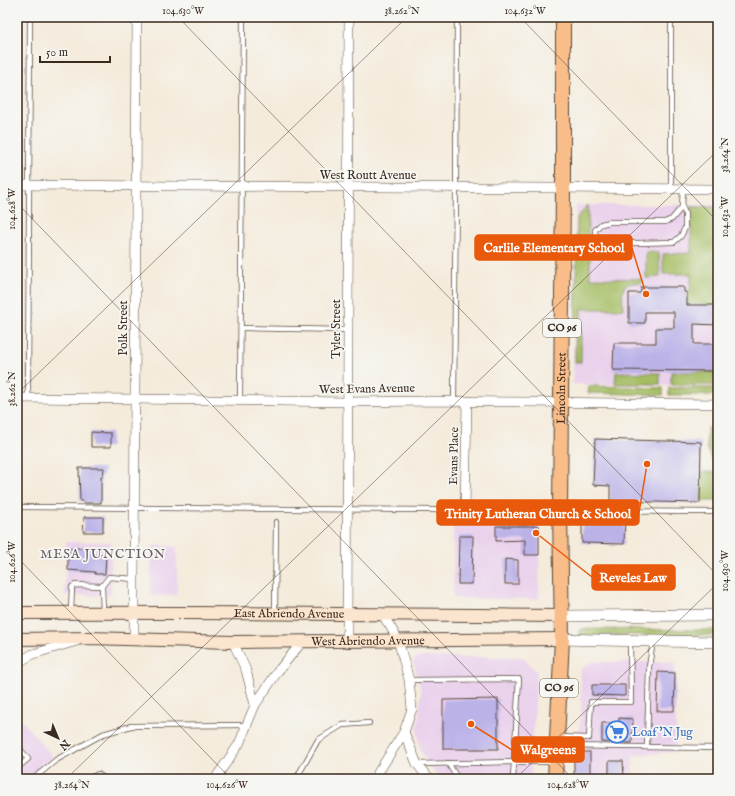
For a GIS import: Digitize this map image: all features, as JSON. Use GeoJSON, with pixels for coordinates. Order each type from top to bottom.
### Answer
{"type":"FeatureCollection","features":[{"type":"Feature","properties":{"kind":"main road","name":"Lincoln Street"},"geometry":{"type":"LineString","coordinates":[[562,639],[560,510],[564,189],[563,17]]}},
{"type":"Feature","properties":{"kind":"main road","name":"East Abriendo Avenue"},"geometry":{"type":"LineString","coordinates":[[17,613],[347,613],[561,616]]}},
{"type":"Feature","properties":{"kind":"main road","name":"West Abriendo Avenue"},"geometry":{"type":"LineString","coordinates":[[17,639],[90,638],[233,642],[302,642],[347,640],[562,639]]}},
{"type":"Feature","properties":{"kind":"main road","name":"CO 96"},"geometry":{"type":"LineString","coordinates":[[555,779],[562,639]]}},
{"type":"Feature","properties":{"kind":"street","name":"Polk Street"},"geometry":{"type":"LineString","coordinates":[[134,640],[137,17]]}},
{"type":"Feature","properties":{"kind":"street","name":"Tyler Street"},"geometry":{"type":"LineString","coordinates":[[347,640],[349,17]]}},
{"type":"Feature","properties":{"kind":"street","name":"West Routt Avenue"},"geometry":{"type":"LineString","coordinates":[[17,186],[718,189]]}},
{"type":"Feature","properties":{"kind":"street","name":"West Evans Avenue"},"geometry":{"type":"LineString","coordinates":[[17,398],[718,404]]}},
{"type":"Feature","properties":{"kind":"street","name":"Evans Place"},"geometry":{"type":"LineString","coordinates":[[465,511],[467,401]]}},
{"type":"Feature","properties":{"kind":"street"},"geometry":{"type":"LineString","coordinates":[[374,779],[404,732],[412,709],[409,680],[398,640],[381,614]]}},
{"type":"Feature","properties":{"kind":"street"},"geometry":{"type":"LineString","coordinates":[[561,616],[718,615]]}},
{"type":"Feature","properties":{"kind":"street"},"geometry":{"type":"LineString","coordinates":[[17,662],[33,654],[90,638]]}},
{"type":"Feature","properties":{"kind":"street","name":"West Abriendo Avenue"},"geometry":{"type":"LineString","coordinates":[[562,639],[718,642]]}},
{"type":"Feature","properties":{"kind":"street"},"geometry":{"type":"LineString","coordinates":[[233,642],[246,670],[255,705]]}},
{"type":"Feature","properties":{"kind":"street"},"geometry":{"type":"LineString","coordinates":[[215,779],[239,744],[255,705],[278,672],[302,642]]}},
{"type":"Feature","properties":{"kind":"street"},"geometry":{"type":"LineString","coordinates":[[404,732],[417,764],[429,779]]}},
{"type":"Feature","properties":{"kind":"lane"},"geometry":{"type":"LineString","coordinates":[[28,398],[30,17]]}},
{"type":"Feature","properties":{"kind":"lane"},"geometry":{"type":"LineString","coordinates":[[240,401],[243,17]]}},
{"type":"Feature","properties":{"kind":"lane"},"geometry":{"type":"LineString","coordinates":[[454,401],[457,17]]}},
{"type":"Feature","properties":{"kind":"lane"},"geometry":{"type":"LineString","coordinates":[[671,17],[671,189]]}},
{"type":"Feature","properties":{"kind":"lane"},"geometry":{"type":"LineString","coordinates":[[682,208],[672,219],[665,222],[610,222],[601,224],[595,230],[596,241],[601,244],[674,242],[681,236],[685,228],[685,213],[682,208],[683,189]]}},
{"type":"Feature","properties":{"kind":"lane"},"geometry":{"type":"LineString","coordinates":[[241,328],[348,330]]}},
{"type":"Feature","properties":{"kind":"lane"},"geometry":{"type":"LineString","coordinates":[[17,507],[718,512]]}},
{"type":"Feature","properties":{"kind":"lane"},"geometry":{"type":"LineString","coordinates":[[275,613],[276,522]]}},
{"type":"Feature","properties":{"kind":"lane"},"geometry":{"type":"LineString","coordinates":[[103,612],[102,586],[109,577],[134,579]]}},
{"type":"Feature","properties":{"kind":"lane"},"geometry":{"type":"LineString","coordinates":[[71,613],[72,587],[75,585],[102,586]]}},
{"type":"Feature","properties":{"kind":"lane"},"geometry":{"type":"LineString","coordinates":[[556,741],[589,738],[591,702],[631,702],[630,641]]}},
{"type":"Feature","properties":{"kind":"lane"},"geometry":{"type":"LineString","coordinates":[[647,747],[649,667],[653,641]]}},
{"type":"Feature","properties":{"kind":"lane"},"geometry":{"type":"LineString","coordinates":[[409,680],[519,679],[513,779]]}},
{"type":"Feature","properties":{"kind":"lane"},"geometry":{"type":"LineString","coordinates":[[296,779],[318,740],[342,725],[369,723]]}},
{"type":"Feature","properties":{"kind":"lane"},"geometry":{"type":"LineString","coordinates":[[32,779],[56,760],[103,734],[132,726],[247,725]]}},
{"type":"Feature","properties":{"kind":"lane"},"geometry":{"type":"LineString","coordinates":[[556,741],[647,747],[718,748]]}},
{"type":"Feature","properties":{"kind":"lane"},"geometry":{"type":"LineString","coordinates":[[17,745],[28,759],[17,768]]}},
{"type":"Feature","properties":{"kind":"lane"},"geometry":{"type":"LineString","coordinates":[[417,764],[556,762]]}},
{"type":"Feature","properties":{"kind":"lane"},"geometry":{"type":"LineString","coordinates":[[448,763],[458,779]]}},
{"type":"Feature","properties":{"kind":"lane"},"geometry":{"type":"LineString","coordinates":[[88,779],[98,774],[105,779]]}},
{"type":"Feature","properties":{"kind":"shaded area"},"geometry":{"type":"Polygon","coordinates":[[[576,205],[718,205],[718,386],[573,384],[576,205]]]}},
{"type":"Feature","properties":{"kind":"shaded area"},"geometry":{"type":"Polygon","coordinates":[[[540,506],[539,599],[453,598],[453,515],[478,515],[478,507],[540,506]]]}},
{"type":"Feature","properties":{"kind":"shaded area"},"geometry":{"type":"Polygon","coordinates":[[[66,542],[111,542],[111,596],[65,595],[66,542]]]}},
{"type":"Feature","properties":{"kind":"shaded area"},"geometry":{"type":"Polygon","coordinates":[[[152,545],[177,547],[177,595],[150,596],[152,545]]]}},
{"type":"Feature","properties":{"kind":"shaded area"},"geometry":{"type":"Polygon","coordinates":[[[419,657],[523,657],[537,672],[530,779],[439,779],[420,750],[417,729],[421,691],[413,663],[414,659],[419,657]]]}},
{"type":"Feature","properties":{"kind":"shaded area"},"geometry":{"type":"Polygon","coordinates":[[[590,662],[675,662],[676,752],[633,755],[632,779],[573,779],[572,752],[579,729],[581,714],[581,670],[590,662]]]}},
{"type":"Feature","properties":{"kind":"shaded area"},"geometry":{"type":"Polygon","coordinates":[[[17,715],[53,757],[28,779],[17,779],[17,715]]]}},
{"type":"Feature","properties":{"kind":"green space"},"geometry":{"type":"Polygon","coordinates":[[[588,205],[588,254],[590,254],[590,278],[642,279],[642,283],[628,284],[625,286],[622,295],[623,309],[581,309],[581,362],[575,362],[577,218],[588,205]]]}},
{"type":"Feature","properties":{"kind":"green space"},"geometry":{"type":"Polygon","coordinates":[[[691,207],[718,207],[718,305],[687,305],[687,292],[690,291],[691,274],[663,274],[663,254],[691,253],[691,207]]]}},
{"type":"Feature","properties":{"kind":"green space"},"geometry":{"type":"Polygon","coordinates":[[[646,252],[659,252],[660,277],[646,278],[646,252]]]}},
{"type":"Feature","properties":{"kind":"green space"},"geometry":{"type":"Polygon","coordinates":[[[616,372],[660,373],[660,384],[615,384],[616,372]]]}},
{"type":"Feature","properties":{"kind":"green space"},"geometry":{"type":"Polygon","coordinates":[[[671,372],[718,372],[718,385],[673,385],[671,384],[671,372]]]}},
{"type":"Feature","properties":{"kind":"green space"},"geometry":{"type":"Polygon","coordinates":[[[589,386],[663,388],[663,395],[588,393],[589,386]]]}},
{"type":"Feature","properties":{"kind":"green space"},"geometry":{"type":"Polygon","coordinates":[[[669,388],[718,388],[718,395],[669,395],[669,388]]]}},
{"type":"Feature","properties":{"kind":"green space"},"geometry":{"type":"Polygon","coordinates":[[[707,428],[718,428],[718,501],[701,501],[702,472],[717,472],[707,448],[707,428]]]}},
{"type":"Feature","properties":{"kind":"green space"},"geometry":{"type":"Polygon","coordinates":[[[580,629],[718,629],[718,635],[580,635],[580,629]]]}},
{"type":"Feature","properties":{"kind":"building"},"geometry":{"type":"Polygon","coordinates":[[[641,287],[684,287],[684,292],[687,292],[687,305],[718,305],[718,325],[694,324],[694,344],[718,344],[718,371],[613,370],[614,343],[656,343],[656,328],[674,328],[674,312],[645,312],[645,323],[629,323],[629,293],[641,293],[641,287]]]}},
{"type":"Feature","properties":{"kind":"building"},"geometry":{"type":"Polygon","coordinates":[[[91,432],[111,433],[111,447],[91,447],[91,432]]]}},
{"type":"Feature","properties":{"kind":"building"},"geometry":{"type":"Polygon","coordinates":[[[595,439],[701,442],[700,503],[610,501],[610,486],[593,485],[595,439]]]}},
{"type":"Feature","properties":{"kind":"building"},"geometry":{"type":"Polygon","coordinates":[[[79,468],[104,468],[103,476],[101,476],[101,503],[84,503],[84,501],[80,501],[79,468]]]}},
{"type":"Feature","properties":{"kind":"building"},"geometry":{"type":"Polygon","coordinates":[[[84,517],[103,517],[103,532],[83,532],[84,517]]]}},
{"type":"Feature","properties":{"kind":"building"},"geometry":{"type":"Polygon","coordinates":[[[582,517],[625,517],[624,544],[582,543],[582,517]]]}},
{"type":"Feature","properties":{"kind":"building"},"geometry":{"type":"Polygon","coordinates":[[[496,526],[539,526],[539,555],[525,555],[525,540],[496,541],[496,526]]]}},
{"type":"Feature","properties":{"kind":"building"},"geometry":{"type":"Polygon","coordinates":[[[459,536],[473,536],[472,584],[458,584],[459,536]]]}},
{"type":"Feature","properties":{"kind":"building"},"geometry":{"type":"Polygon","coordinates":[[[68,548],[93,548],[93,555],[106,555],[105,574],[68,570],[68,548]]]}},
{"type":"Feature","properties":{"kind":"building"},"geometry":{"type":"Polygon","coordinates":[[[505,559],[518,560],[518,584],[505,584],[505,559]]]}},
{"type":"Feature","properties":{"kind":"building"},"geometry":{"type":"Polygon","coordinates":[[[658,672],[675,673],[674,711],[657,711],[658,672]]]}},
{"type":"Feature","properties":{"kind":"building"},"geometry":{"type":"Polygon","coordinates":[[[592,685],[625,685],[625,696],[592,695],[592,685]]]}},
{"type":"Feature","properties":{"kind":"building"},"geometry":{"type":"Polygon","coordinates":[[[498,699],[498,749],[443,749],[443,700],[498,699]]]}},
{"type":"Feature","properties":{"kind":"building"},"geometry":{"type":"Polygon","coordinates":[[[619,718],[633,719],[632,743],[602,742],[602,723],[619,723],[619,718]]]}},
{"type":"Feature","properties":{"kind":"building"},"geometry":{"type":"Polygon","coordinates":[[[574,752],[590,752],[590,778],[574,778],[574,752]]]}},
{"type":"Feature","properties":{"kind":"building"},"geometry":{"type":"Polygon","coordinates":[[[609,761],[623,761],[624,779],[609,779],[609,761]]]}},
{"type":"Feature","properties":{"kind":"place","name":"Carlile Elementary School"},"geometry":{"type":"Point","coordinates":[646,294]}},
{"type":"Feature","properties":{"kind":"place","name":"Trinity Lutheran Church & School"},"geometry":{"type":"Point","coordinates":[647,464]}},
{"type":"Feature","properties":{"kind":"place","name":"Reveles Law"},"geometry":{"type":"Point","coordinates":[536,533]}},
{"type":"Feature","properties":{"kind":"place","name":"Walgreens"},"geometry":{"type":"Point","coordinates":[471,724]}},
{"type":"Feature","properties":{"kind":"place","name":"Loaf 'N Jug"},"geometry":{"type":"Point","coordinates":[617,732]}},
{"type":"Feature","properties":{"kind":"district","name":"MESA JUNCTION"},"geometry":{"type":"Point","coordinates":[103,554]}}]}
